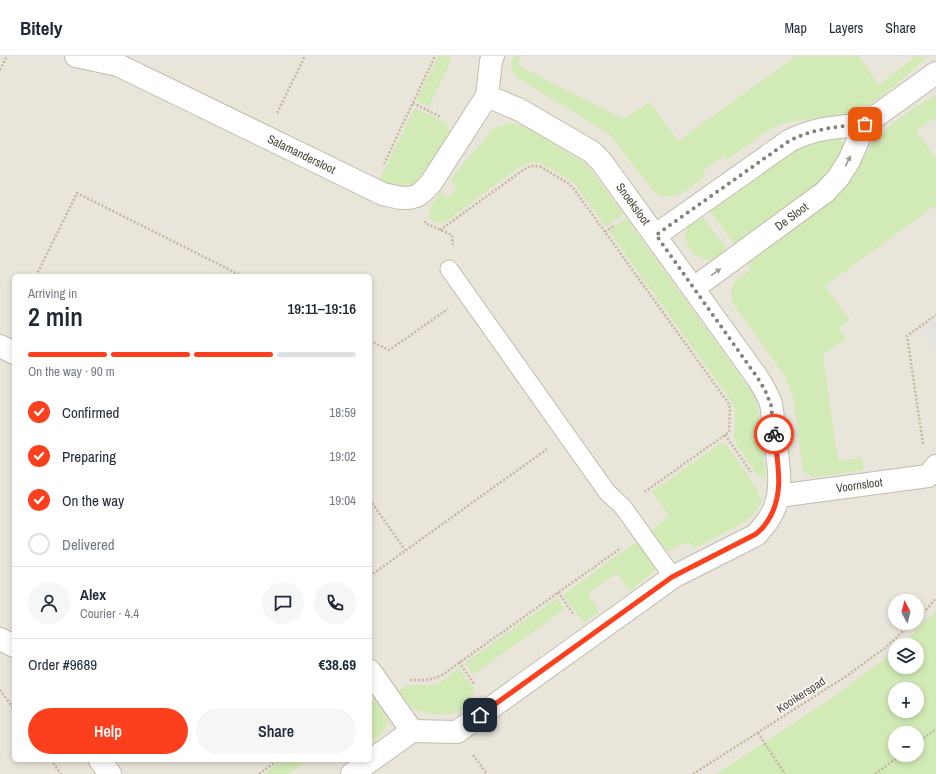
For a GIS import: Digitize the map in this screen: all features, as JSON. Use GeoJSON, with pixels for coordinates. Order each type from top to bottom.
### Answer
{"type":"FeatureCollection","features":[{"type":"Feature","properties":{"kind":"street","name":"Salamandersloot"},"geometry":{"type":"LineString","coordinates":[[76,56],[118,65],[383,194],[398,198],[413,197]]}},
{"type":"Feature","properties":{"kind":"street"},"geometry":{"type":"LineString","coordinates":[[413,197],[422,192],[431,183],[487,96],[493,56]]}},
{"type":"Feature","properties":{"kind":"street","name":"De Sloot"},"geometry":{"type":"LineString","coordinates":[[694,288],[825,192],[838,178],[848,161],[865,124],[936,73]]}},
{"type":"Feature","properties":{"kind":"street","name":"Snoeksloot"},"geometry":{"type":"LineString","coordinates":[[412,731],[457,732],[672,577],[756,534],[765,526],[776,506],[778,496],[780,477],[771,405],[765,390],[656,235],[601,161],[592,152],[520,110],[487,96]]}},
{"type":"Feature","properties":{"kind":"street"},"geometry":{"type":"LineString","coordinates":[[656,235],[789,141],[816,130],[865,124]]}},
{"type":"Feature","properties":{"kind":"street"},"geometry":{"type":"LineString","coordinates":[[0,346],[12,352]]}},
{"type":"Feature","properties":{"kind":"street","name":"Voornsloot"},"geometry":{"type":"LineString","coordinates":[[778,496],[932,471]]}},
{"type":"Feature","properties":{"kind":"street"},"geometry":{"type":"LineString","coordinates":[[0,639],[12,645]]}},
{"type":"Feature","properties":{"kind":"street"},"geometry":{"type":"LineString","coordinates":[[372,674],[412,731],[372,760]]}},
{"type":"Feature","properties":{"kind":"street"},"geometry":{"type":"LineString","coordinates":[[101,762],[110,774]]}},
{"type":"Feature","properties":{"kind":"street"},"geometry":{"type":"LineString","coordinates":[[352,774],[369,762]]}},
{"type":"Feature","properties":{"kind":"lane"},"geometry":{"type":"LineString","coordinates":[[449,269],[607,492],[623,507],[672,577]]}},
{"type":"Feature","properties":{"kind":"path"},"geometry":{"type":"LineString","coordinates":[[0,70],[7,56]]}},
{"type":"Feature","properties":{"kind":"path"},"geometry":{"type":"LineString","coordinates":[[265,136],[305,56]]}},
{"type":"Feature","properties":{"kind":"path"},"geometry":{"type":"LineString","coordinates":[[372,188],[435,56]]}},
{"type":"Feature","properties":{"kind":"path"},"geometry":{"type":"LineString","coordinates":[[440,230],[526,168],[531,166],[541,166],[569,184],[574,189],[728,404],[730,409],[729,432],[623,507]]}},
{"type":"Feature","properties":{"kind":"path"},"geometry":{"type":"LineString","coordinates":[[37,274],[77,193],[238,274]]}},
{"type":"Feature","properties":{"kind":"path"},"geometry":{"type":"LineString","coordinates":[[413,197],[426,222],[452,235],[453,252],[449,269]]}},
{"type":"Feature","properties":{"kind":"path"},"geometry":{"type":"LineString","coordinates":[[372,341],[389,350],[468,295]]}},
{"type":"Feature","properties":{"kind":"path"},"geometry":{"type":"LineString","coordinates":[[932,471],[907,336],[936,315]]}},
{"type":"Feature","properties":{"kind":"path"},"geometry":{"type":"LineString","coordinates":[[372,575],[567,434]]}},
{"type":"Feature","properties":{"kind":"path"},"geometry":{"type":"LineString","coordinates":[[372,503],[406,550]]}},
{"type":"Feature","properties":{"kind":"path"},"geometry":{"type":"LineString","coordinates":[[383,690],[411,680],[433,679],[442,675],[641,533]]}},
{"type":"Feature","properties":{"kind":"path"},"geometry":{"type":"LineString","coordinates":[[924,612],[936,598]]}},
{"type":"Feature","properties":{"kind":"path","name":"Kooikerspad"},"geometry":{"type":"LineString","coordinates":[[693,774],[845,677],[885,648],[904,630]]}},
{"type":"Feature","properties":{"kind":"path"},"geometry":{"type":"LineString","coordinates":[[0,690],[12,706]]}},
{"type":"Feature","properties":{"kind":"path"},"geometry":{"type":"LineString","coordinates":[[924,738],[936,729]]}},
{"type":"Feature","properties":{"kind":"path"},"geometry":{"type":"LineString","coordinates":[[758,733],[785,774]]}},
{"type":"Feature","properties":{"kind":"path"},"geometry":{"type":"LineString","coordinates":[[52,762],[61,774]]}},
{"type":"Feature","properties":{"kind":"path"},"geometry":{"type":"LineString","coordinates":[[259,774],[275,762]]}},
{"type":"Feature","properties":{"kind":"path"},"geometry":{"type":"LineString","coordinates":[[875,774],[891,762]]}},
{"type":"Feature","properties":{"kind":"shaded area"},"geometry":{"type":"Polygon","coordinates":[[[0,56],[936,56],[936,774],[0,774],[0,56]]]}},
{"type":"Feature","properties":{"kind":"shaded area"},"geometry":{"type":"Polygon","coordinates":[[[936,319],[936,351],[921,330],[936,319]]]}},
{"type":"Feature","properties":{"kind":"green space"},"geometry":{"type":"Polygon","coordinates":[[[439,56],[446,56],[452,59],[429,107],[416,100],[439,56]]]}},
{"type":"Feature","properties":{"kind":"green space"},"geometry":{"type":"Polygon","coordinates":[[[514,56],[521,56],[517,65],[623,119],[650,102],[678,141],[796,56],[858,56],[879,85],[916,56],[928,56],[893,87],[864,107],[850,113],[822,119],[781,124],[757,138],[727,160],[724,156],[705,169],[703,178],[688,189],[677,195],[666,196],[659,195],[652,189],[609,134],[516,77],[512,72],[511,67],[511,62],[514,56]]]}},
{"type":"Feature","properties":{"kind":"green space"},"geometry":{"type":"Polygon","coordinates":[[[936,95],[936,117],[916,131],[936,158],[936,205],[825,286],[850,320],[839,328],[846,339],[823,355],[838,461],[862,458],[864,470],[814,477],[806,474],[803,470],[793,396],[784,375],[734,305],[731,292],[732,287],[741,276],[751,269],[745,260],[842,189],[852,177],[873,142],[892,124],[914,108],[936,95]]]}},
{"type":"Feature","properties":{"kind":"green space"},"geometry":{"type":"Polygon","coordinates":[[[415,108],[446,123],[450,133],[437,158],[417,183],[412,187],[399,189],[381,181],[380,178],[415,108]]]}},
{"type":"Feature","properties":{"kind":"green space"},"geometry":{"type":"Polygon","coordinates":[[[509,123],[524,126],[588,166],[623,214],[606,227],[571,180],[541,163],[534,162],[521,166],[445,222],[434,222],[429,216],[430,210],[440,192],[448,198],[457,187],[450,180],[493,129],[509,123]]]}},
{"type":"Feature","properties":{"kind":"green space"},"geometry":{"type":"Polygon","coordinates":[[[836,137],[842,141],[844,148],[828,176],[735,245],[708,208],[795,147],[836,137]]]}},
{"type":"Feature","properties":{"kind":"green space"},"geometry":{"type":"Polygon","coordinates":[[[701,214],[728,251],[714,259],[702,259],[697,256],[692,252],[686,242],[686,230],[689,224],[701,214]]]}},
{"type":"Feature","properties":{"kind":"green space"},"geometry":{"type":"Polygon","coordinates":[[[626,218],[754,395],[758,408],[766,479],[757,475],[737,445],[734,437],[735,412],[732,402],[609,231],[626,218]]]}},
{"type":"Feature","properties":{"kind":"green space"},"geometry":{"type":"Polygon","coordinates":[[[721,444],[725,444],[728,447],[758,490],[759,498],[763,499],[748,520],[693,549],[689,541],[666,552],[651,531],[669,516],[652,492],[721,444]]]}},
{"type":"Feature","properties":{"kind":"green space"},"geometry":{"type":"Polygon","coordinates":[[[637,543],[641,545],[653,561],[655,567],[654,571],[631,590],[628,589],[618,575],[615,574],[589,593],[598,609],[598,613],[584,623],[563,595],[633,544],[637,543]]]}},
{"type":"Feature","properties":{"kind":"green space"},"geometry":{"type":"Polygon","coordinates":[[[557,598],[565,609],[473,675],[465,663],[557,598]]]}},
{"type":"Feature","properties":{"kind":"green space"},"geometry":{"type":"Polygon","coordinates":[[[936,611],[936,774],[716,774],[826,702],[888,656],[888,674],[924,674],[924,638],[908,638],[916,630],[924,630],[924,623],[936,611]]]}},
{"type":"Feature","properties":{"kind":"green space"},"geometry":{"type":"Polygon","coordinates":[[[459,668],[474,689],[475,692],[471,695],[476,701],[458,712],[440,715],[412,708],[398,692],[405,686],[436,685],[459,668]]]}},
{"type":"Feature","properties":{"kind":"green space"},"geometry":{"type":"Polygon","coordinates":[[[379,696],[386,711],[388,722],[383,732],[372,741],[372,701],[379,696]]]}},
{"type":"Feature","properties":{"kind":"green space"},"geometry":{"type":"Polygon","coordinates":[[[280,762],[305,762],[288,774],[264,774],[280,762]]]}},
{"type":"Feature","properties":{"kind":"way so far"},"geometry":{"type":"LineString","coordinates":[[774,434],[771,405],[765,390],[656,235],[789,141],[816,130],[865,124]]}},
{"type":"Feature","properties":{"kind":"route"},"geometry":{"type":"LineString","coordinates":[[480,715],[672,577],[756,534],[765,526],[776,506],[780,477],[774,434]]}}]}
